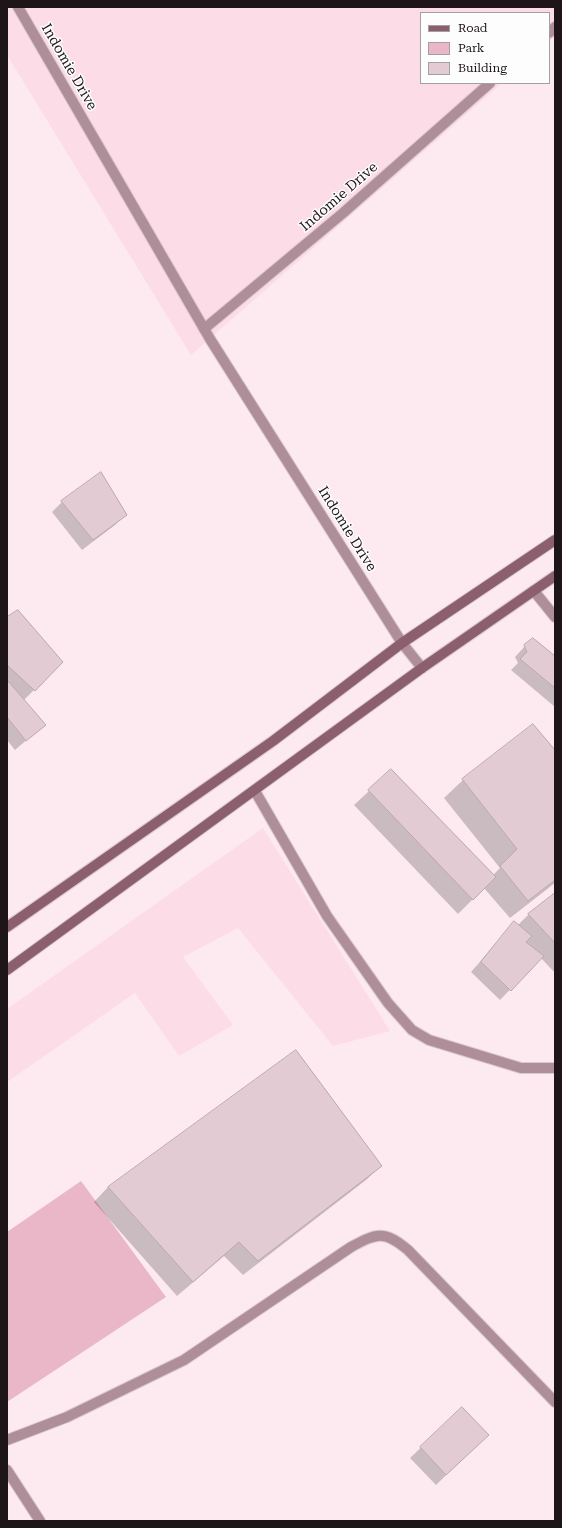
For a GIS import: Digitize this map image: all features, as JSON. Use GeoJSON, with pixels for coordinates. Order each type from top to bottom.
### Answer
{"type":"FeatureCollection","features":[{"type":"Feature","properties":{"kind":"main road"},"geometry":{"type":"LineString","coordinates":[[7,927],[273,741],[402,643],[555,540]]}},
{"type":"Feature","properties":{"kind":"main road"},"geometry":{"type":"LineString","coordinates":[[7,970],[422,668],[555,576]]}},
{"type":"Feature","properties":{"kind":"street","name":"Indomie Drive"},"geometry":{"type":"LineString","coordinates":[[18,7],[204,329],[402,643],[422,668]]}},
{"type":"Feature","properties":{"kind":"street","name":"Indomie Drive"},"geometry":{"type":"LineString","coordinates":[[204,329],[343,213],[489,84]]}},
{"type":"Feature","properties":{"kind":"street"},"geometry":{"type":"LineString","coordinates":[[534,591],[555,617]]}},
{"type":"Feature","properties":{"kind":"street"},"geometry":{"type":"LineString","coordinates":[[254,791],[327,916],[388,1003],[412,1030],[429,1040],[521,1068],[555,1068]]}},
{"type":"Feature","properties":{"kind":"street"},"geometry":{"type":"LineString","coordinates":[[7,1440],[67,1417],[184,1360],[351,1247],[368,1238],[378,1236],[386,1236],[395,1239],[408,1250],[555,1402]]}},
{"type":"Feature","properties":{"kind":"street"},"geometry":{"type":"LineString","coordinates":[[7,1470],[40,1521]]}},
{"type":"Feature","properties":{"kind":"shaded area"},"geometry":{"type":"Polygon","coordinates":[[[7,7],[555,7],[555,36],[550,41],[550,12],[420,12],[420,84],[501,84],[191,355],[7,55],[7,7]]]}},
{"type":"Feature","properties":{"kind":"shaded area"},"geometry":{"type":"Polygon","coordinates":[[[263,828],[390,1031],[333,1046],[238,928],[183,957],[233,1025],[179,1056],[135,993],[7,1082],[7,1009],[263,828]]]}},
{"type":"Feature","properties":{"kind":"green space"},"geometry":{"type":"Polygon","coordinates":[[[81,1181],[166,1297],[7,1402],[7,1232],[81,1181]]]}},
{"type":"Feature","properties":{"kind":"building"},"geometry":{"type":"Polygon","coordinates":[[[101,472],[127,515],[93,540],[61,501],[101,472]]]}},
{"type":"Feature","properties":{"kind":"building"},"geometry":{"type":"Polygon","coordinates":[[[18,610],[63,662],[35,691],[7,665],[7,617],[18,610]]]}},
{"type":"Feature","properties":{"kind":"building"},"geometry":{"type":"Polygon","coordinates":[[[533,638],[555,656],[555,688],[520,659],[527,652],[524,645],[533,638]]]}},
{"type":"Feature","properties":{"kind":"building"},"geometry":{"type":"Polygon","coordinates":[[[9,682],[46,725],[26,741],[7,717],[7,683],[9,682]]]}},
{"type":"Feature","properties":{"kind":"building"},"geometry":{"type":"Polygon","coordinates":[[[533,724],[555,750],[555,880],[528,901],[500,866],[517,849],[462,779],[533,724]]]}},
{"type":"Feature","properties":{"kind":"building"},"geometry":{"type":"Polygon","coordinates":[[[391,769],[496,877],[473,900],[368,790],[391,769]]]}},
{"type":"Feature","properties":{"kind":"building"},"geometry":{"type":"Polygon","coordinates":[[[555,893],[555,943],[528,914],[555,893]]]}},
{"type":"Feature","properties":{"kind":"building"},"geometry":{"type":"Polygon","coordinates":[[[514,921],[532,936],[526,942],[544,956],[511,991],[481,962],[514,921]]]}},
{"type":"Feature","properties":{"kind":"building"},"geometry":{"type":"Polygon","coordinates":[[[296,1050],[382,1166],[258,1261],[239,1242],[193,1282],[108,1187],[296,1050]]]}},
{"type":"Feature","properties":{"kind":"building"},"geometry":{"type":"Polygon","coordinates":[[[462,1407],[489,1435],[446,1475],[420,1447],[462,1407]]]}}]}
